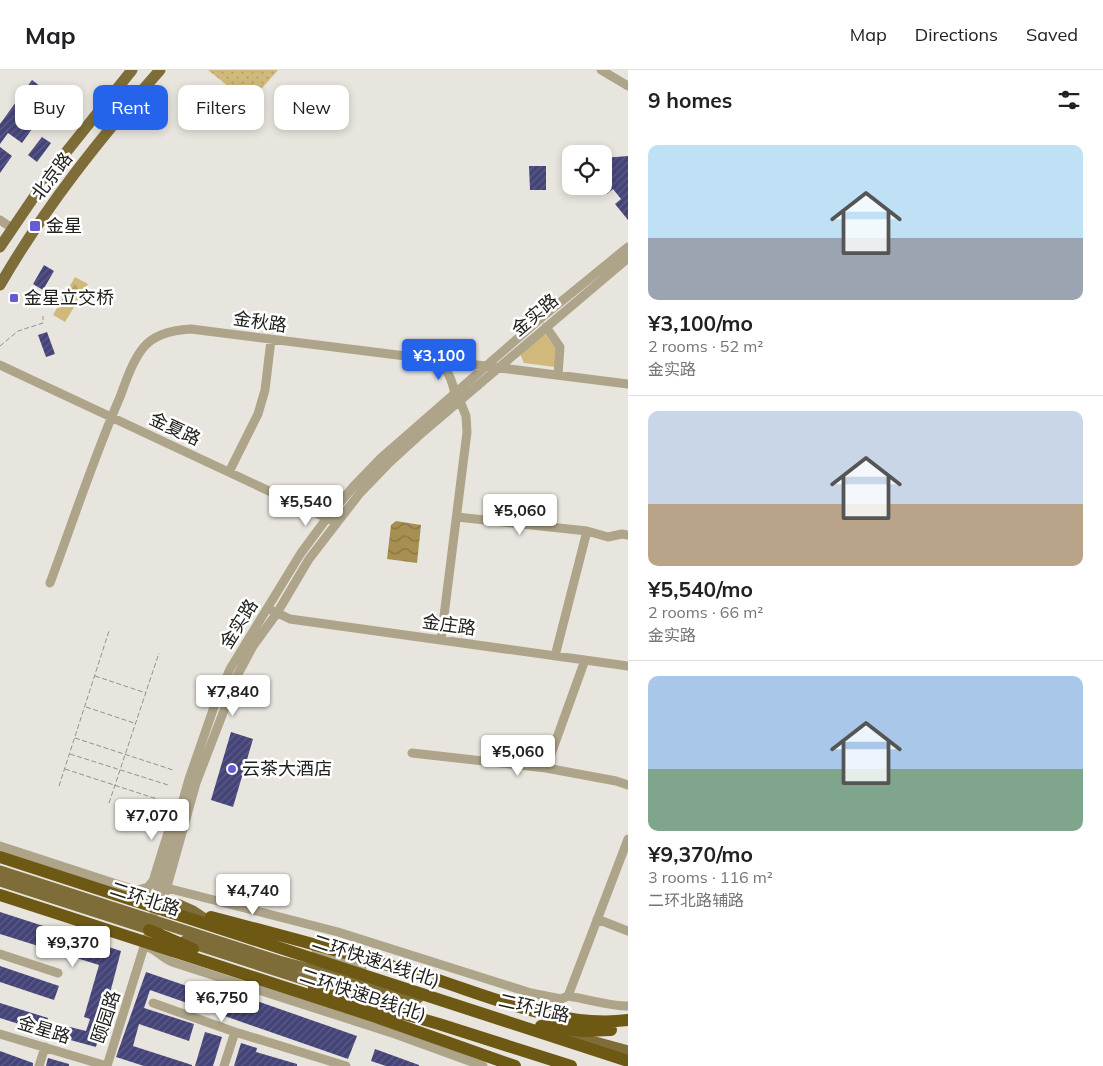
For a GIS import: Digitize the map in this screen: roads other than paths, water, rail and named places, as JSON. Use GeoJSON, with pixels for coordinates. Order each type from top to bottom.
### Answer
{"type":"FeatureCollection","features":[{"type":"Feature","properties":{"kind":"highway","name":"二环快速A线(北)"},"geometry":{"type":"LineString","coordinates":[[1,852],[94,888],[628,1060]]}},
{"type":"Feature","properties":{"kind":"highway"},"geometry":{"type":"LineString","coordinates":[[94,888],[371,960],[549,1014],[590,1022],[628,1020]]}},
{"type":"Feature","properties":{"kind":"highway","name":"二环快速B线(北)"},"geometry":{"type":"LineString","coordinates":[[0,895],[401,1025],[515,1066]]}},
{"type":"Feature","properties":{"kind":"highway"},"geometry":{"type":"LineString","coordinates":[[151,925],[177,943],[219,960],[255,963],[525,1066]]}},
{"type":"Feature","properties":{"kind":"highway"},"geometry":{"type":"LineString","coordinates":[[133,938],[410,1015],[571,1066]]}},
{"type":"Feature","properties":{"kind":"highway"},"geometry":{"type":"LineString","coordinates":[[486,1015],[562,1029],[604,1030],[628,1027]]}},
{"type":"Feature","properties":{"kind":"main road","name":"北京路"},"geometry":{"type":"LineString","coordinates":[[120,85],[132,70]]}},
{"type":"Feature","properties":{"kind":"main road","name":"北京路"},"geometry":{"type":"LineString","coordinates":[[147,85],[160,70]]}},
{"type":"Feature","properties":{"kind":"main road","name":"北京路"},"geometry":{"type":"LineString","coordinates":[[0,246],[37,191],[93,118]]}},
{"type":"Feature","properties":{"kind":"main road","name":"北京路"},"geometry":{"type":"LineString","coordinates":[[0,285],[42,219],[109,130]]}},
{"type":"Feature","properties":{"kind":"main road"},"geometry":{"type":"LineString","coordinates":[[74,142],[82,137],[90,140],[93,149],[90,154]]}},
{"type":"Feature","properties":{"kind":"main road"},"geometry":{"type":"LineString","coordinates":[[1,852],[48,892]]}},
{"type":"Feature","properties":{"kind":"main road","name":"二环北路"},"geometry":{"type":"LineString","coordinates":[[0,871],[48,892]]}},
{"type":"Feature","properties":{"kind":"main road","name":"二环北路"},"geometry":{"type":"LineString","coordinates":[[0,881],[48,892],[151,925],[255,963],[571,1066]]}},
{"type":"Feature","properties":{"kind":"main road"},"geometry":{"type":"LineString","coordinates":[[0,895],[48,892]]}},
{"type":"Feature","properties":{"kind":"main road"},"geometry":{"type":"LineString","coordinates":[[175,903],[193,911],[236,943],[255,963]]}},
{"type":"Feature","properties":{"kind":"main road"},"geometry":{"type":"LineString","coordinates":[[148,947],[187,959],[219,960]]}},
{"type":"Feature","properties":{"kind":"main road","name":"二环北路"},"geometry":{"type":"LineString","coordinates":[[255,963],[347,980],[578,1037],[628,1052]]}},
{"type":"Feature","properties":{"kind":"street"},"geometry":{"type":"LineString","coordinates":[[601,70],[628,86]]}},
{"type":"Feature","properties":{"kind":"street"},"geometry":{"type":"LineString","coordinates":[[0,220],[12,228]]}},
{"type":"Feature","properties":{"kind":"street","name":"金实路"},"geometry":{"type":"LineString","coordinates":[[151,925],[160,898],[180,808],[214,707],[230,669],[309,559],[332,520],[489,365],[542,318],[628,247]]}},
{"type":"Feature","properties":{"kind":"street","name":"金实路"},"geometry":{"type":"LineString","coordinates":[[457,398],[500,368],[628,258]]}},
{"type":"Feature","properties":{"kind":"street"},"geometry":{"type":"LineString","coordinates":[[546,327],[560,348],[558,375]]}},
{"type":"Feature","properties":{"kind":"street","name":"金秋路"},"geometry":{"type":"LineString","coordinates":[[50,583],[111,416],[135,362],[143,348],[156,337],[173,330],[191,329],[628,384]]}},
{"type":"Feature","properties":{"kind":"street"},"geometry":{"type":"LineString","coordinates":[[229,472],[258,414],[265,390],[271,340]]}},
{"type":"Feature","properties":{"kind":"street"},"geometry":{"type":"LineString","coordinates":[[438,360],[450,376],[457,398],[466,416],[467,432],[441,640]]}},
{"type":"Feature","properties":{"kind":"street","name":"金夏路"},"geometry":{"type":"LineString","coordinates":[[0,365],[332,520]]}},
{"type":"Feature","properties":{"kind":"street"},"geometry":{"type":"LineString","coordinates":[[456,517],[587,531],[608,537],[622,534],[628,535]]}},
{"type":"Feature","properties":{"kind":"street"},"geometry":{"type":"LineString","coordinates":[[555,656],[587,531]]}},
{"type":"Feature","properties":{"kind":"street","name":"金实路"},"geometry":{"type":"LineString","coordinates":[[160,898],[167,888],[196,783],[222,712],[238,674],[272,611]]}},
{"type":"Feature","properties":{"kind":"street","name":"金庄路"},"geometry":{"type":"LineString","coordinates":[[272,611],[290,619],[628,666]]}},
{"type":"Feature","properties":{"kind":"street"},"geometry":{"type":"LineString","coordinates":[[546,768],[585,660]]}},
{"type":"Feature","properties":{"kind":"street"},"geometry":{"type":"LineString","coordinates":[[412,753],[546,768],[628,785]]}},
{"type":"Feature","properties":{"kind":"street"},"geometry":{"type":"LineString","coordinates":[[134,890],[145,889],[153,881],[169,827],[180,808]]}},
{"type":"Feature","properties":{"kind":"street"},"geometry":{"type":"LineString","coordinates":[[568,996],[628,839]]}},
{"type":"Feature","properties":{"kind":"street"},"geometry":{"type":"LineString","coordinates":[[1,852],[134,890],[288,940],[435,998],[486,1015]]}},
{"type":"Feature","properties":{"kind":"street"},"geometry":{"type":"LineString","coordinates":[[167,888],[338,932],[531,993],[561,999],[568,996],[614,1006],[628,1006]]}},
{"type":"Feature","properties":{"kind":"street"},"geometry":{"type":"LineString","coordinates":[[0,899],[148,947],[172,962],[395,1034],[483,1066]]}},
{"type":"Feature","properties":{"kind":"street"},"geometry":{"type":"LineString","coordinates":[[598,919],[628,931]]}},
{"type":"Feature","properties":{"kind":"street","name":"颐园路"},"geometry":{"type":"LineString","coordinates":[[107,1066],[148,947],[151,925]]}},
{"type":"Feature","properties":{"kind":"street"},"geometry":{"type":"LineString","coordinates":[[0,954],[58,973]]}},
{"type":"Feature","properties":{"kind":"street"},"geometry":{"type":"LineString","coordinates":[[153,1003],[321,1062],[346,1066]]}},
{"type":"Feature","properties":{"kind":"street"},"geometry":{"type":"LineString","coordinates":[[224,1066],[234,1032]]}},
{"type":"Feature","properties":{"kind":"street","name":"金星路"},"geometry":{"type":"LineString","coordinates":[[0,1034],[107,1066]]}},
{"type":"Feature","properties":{"kind":"street"},"geometry":{"type":"LineString","coordinates":[[39,1066],[44,1047]]}},
{"type":"Feature","properties":{"kind":"water"},"geometry":{"type":"Polygon","coordinates":[[[396,521],[421,525],[417,563],[387,559],[391,525],[396,521]]]}},
{"type":"Feature","properties":{"kind":"place","name":"金星"},"geometry":{"type":"Point","coordinates":[35,226]}},
{"type":"Feature","properties":{"kind":"place","name":"金星立交桥"},"geometry":{"type":"Point","coordinates":[14,298]}},
{"type":"Feature","properties":{"kind":"place","name":"云茶大酒店"},"geometry":{"type":"Point","coordinates":[232,769]}}]}
